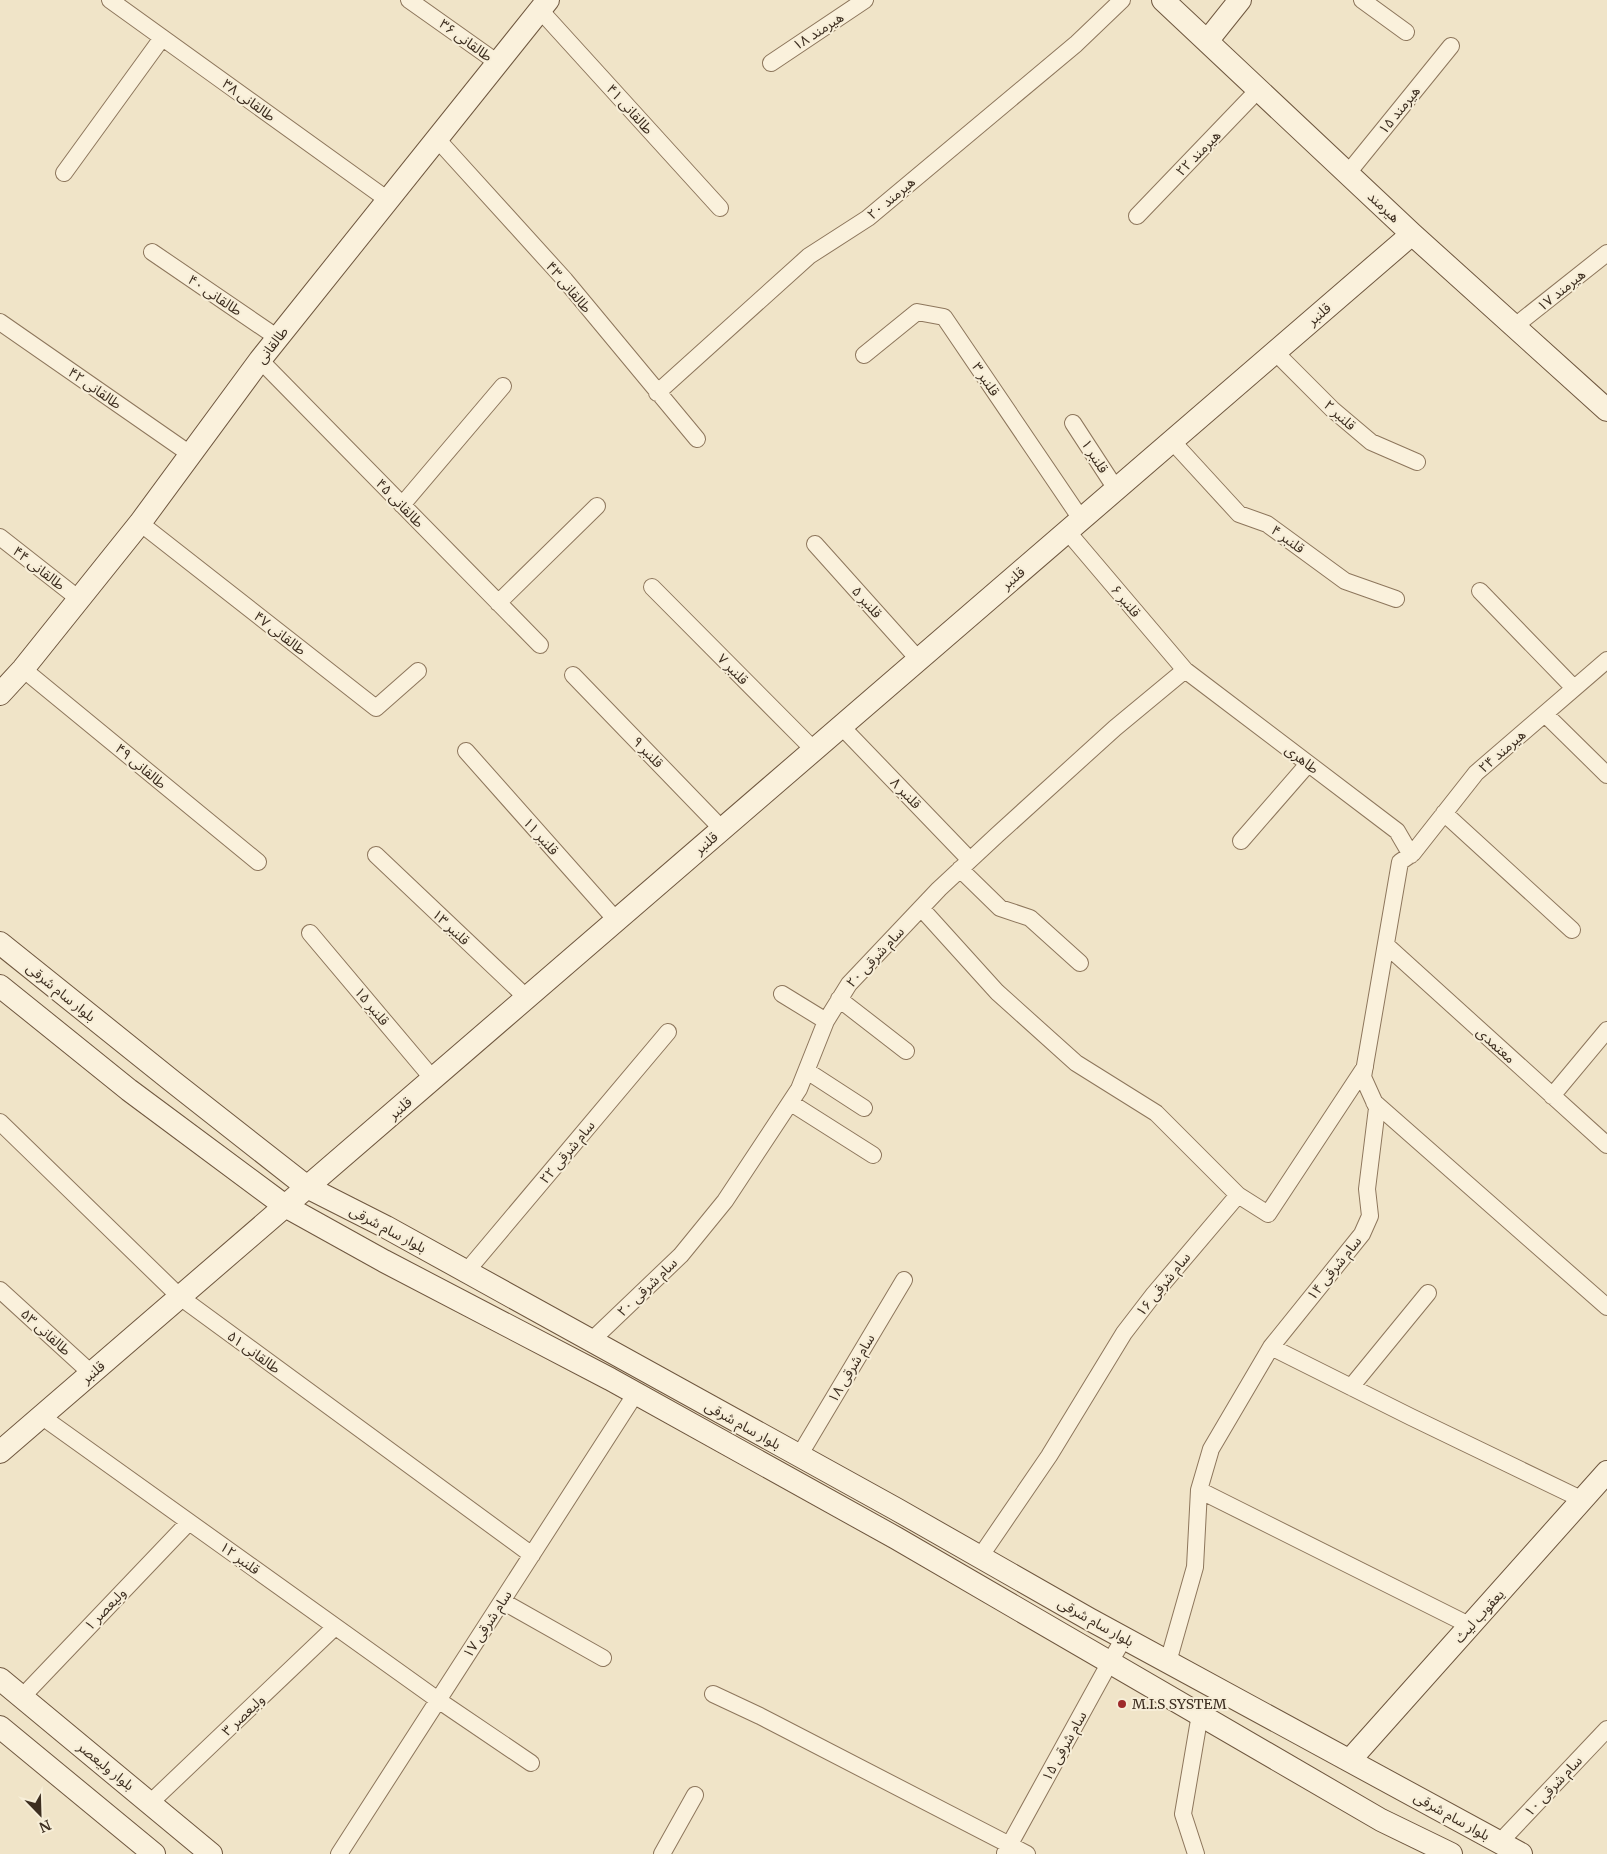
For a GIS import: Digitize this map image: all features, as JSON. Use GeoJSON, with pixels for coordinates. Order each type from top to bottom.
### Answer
{"type":"FeatureCollection","features":[{"type":"Feature","properties":{"kind":"street","name":"طالقانی ۳۸"},"geometry":{"type":"LineString","coordinates":[[110,0],[388,200]]}},
{"type":"Feature","properties":{"kind":"street","name":"طالقانی ۳۶"},"geometry":{"type":"LineString","coordinates":[[410,0],[498,63]]}},
{"type":"Feature","properties":{"kind":"street","name":"هیرمند ۱۸"},"geometry":{"type":"LineString","coordinates":[[771,63],[866,0]]}},
{"type":"Feature","properties":{"kind":"street","name":"هیرمند ۲۰"},"geometry":{"type":"LineString","coordinates":[[657,393],[810,256],[868,218],[1076,44],[1122,0]]}},
{"type":"Feature","properties":{"kind":"street","name":"هیرمند"},"geometry":{"type":"LineString","coordinates":[[1163,0],[1208,40],[1412,234],[1607,410]]}},
{"type":"Feature","properties":{"kind":"street"},"geometry":{"type":"LineString","coordinates":[[1208,40],[1240,0]]}},
{"type":"Feature","properties":{"kind":"street"},"geometry":{"type":"LineString","coordinates":[[1362,0],[1406,32]]}},
{"type":"Feature","properties":{"kind":"street","name":"طالقانی"},"geometry":{"type":"LineString","coordinates":[[0,694],[23,669],[140,523],[260,360],[544,5]]}},
{"type":"Feature","properties":{"kind":"street","name":"طالقانی ۴۱"},"geometry":{"type":"LineString","coordinates":[[544,5],[720,208]]}},
{"type":"Feature","properties":{"kind":"street"},"geometry":{"type":"LineString","coordinates":[[64,173],[162,38]]}},
{"type":"Feature","properties":{"kind":"street","name":"هیرمند ۱۵"},"geometry":{"type":"LineString","coordinates":[[1348,173],[1451,46]]}},
{"type":"Feature","properties":{"kind":"street","name":"هیرمند ۲۲"},"geometry":{"type":"LineString","coordinates":[[1137,216],[1259,90]]}},
{"type":"Feature","properties":{"kind":"street","name":"طالقانی ۴۳"},"geometry":{"type":"LineString","coordinates":[[437,139],[565,280],[696,439]]}},
{"type":"Feature","properties":{"kind":"street","name":"قلنبر"},"geometry":{"type":"LineString","coordinates":[[0,1452],[1412,234]]}},
{"type":"Feature","properties":{"kind":"street","name":"طالقانی ۴۰"},"geometry":{"type":"LineString","coordinates":[[152,252],[278,338]]}},
{"type":"Feature","properties":{"kind":"street","name":"هیرمند ۱۷"},"geometry":{"type":"LineString","coordinates":[[1515,326],[1607,253]]}},
{"type":"Feature","properties":{"kind":"street","name":"قلنبر ۳"},"geometry":{"type":"LineString","coordinates":[[864,355],[917,312],[944,317],[1074,525]]}},
{"type":"Feature","properties":{"kind":"street","name":"طالقانی ۴۲"},"geometry":{"type":"LineString","coordinates":[[0,322],[190,454]]}},
{"type":"Feature","properties":{"kind":"street","name":"قلنبر ۲"},"geometry":{"type":"LineString","coordinates":[[1275,352],[1332,410],[1371,442],[1417,462]]}},
{"type":"Feature","properties":{"kind":"street","name":"طالقانی ۴۵"},"geometry":{"type":"LineString","coordinates":[[260,360],[540,645]]}},
{"type":"Feature","properties":{"kind":"street"},"geometry":{"type":"LineString","coordinates":[[402,505],[503,386]]}},
{"type":"Feature","properties":{"kind":"street","name":"قلنبر ۱"},"geometry":{"type":"LineString","coordinates":[[1073,423],[1116,489]]}},
{"type":"Feature","properties":{"kind":"street","name":"قلنبر ۴"},"geometry":{"type":"LineString","coordinates":[[1172,441],[1238,514],[1267,524],[1345,581],[1396,598]]}},
{"type":"Feature","properties":{"kind":"street"},"geometry":{"type":"LineString","coordinates":[[498,603],[596,506]]}},
{"type":"Feature","properties":{"kind":"street","name":"طالقانی ۴۷"},"geometry":{"type":"LineString","coordinates":[[140,523],[376,708],[418,671]]}},
{"type":"Feature","properties":{"kind":"street","name":"قلنبر ۶"},"geometry":{"type":"LineString","coordinates":[[1074,525],[1185,670]]}},
{"type":"Feature","properties":{"kind":"street","name":"طالقانی ۴۴"},"geometry":{"type":"LineString","coordinates":[[0,536],[79,599]]}},
{"type":"Feature","properties":{"kind":"street","name":"قلنبر ۵"},"geometry":{"type":"LineString","coordinates":[[815,544],[919,660]]}},
{"type":"Feature","properties":{"kind":"street","name":"قلنبر ۷"},"geometry":{"type":"LineString","coordinates":[[652,587],[814,750]]}},
{"type":"Feature","properties":{"kind":"street"},"geometry":{"type":"LineString","coordinates":[[1480,591],[1574,688]]}},
{"type":"Feature","properties":{"kind":"street","name":"هیرمند ۲۴"},"geometry":{"type":"LineString","coordinates":[[1410,855],[1476,774],[1607,660]]}},
{"type":"Feature","properties":{"kind":"street","name":"طالقانی ۴۹"},"geometry":{"type":"LineString","coordinates":[[23,669],[258,862]]}},
{"type":"Feature","properties":{"kind":"street","name":"طاهری"},"geometry":{"type":"LineString","coordinates":[[1185,670],[1397,831],[1410,855]]}},
{"type":"Feature","properties":{"kind":"street","name":"سام شرقی ۲۰"},"geometry":{"type":"LineString","coordinates":[[591,1341],[681,1254],[702,1231],[745,1172],[791,1102],[807,1071],[817,1041],[826,1022],[849,984],[965,864],[1115,728],[1185,670]]}},
{"type":"Feature","properties":{"kind":"street","name":"قلنبر ۹"},"geometry":{"type":"LineString","coordinates":[[573,675],[722,829]]}},
{"type":"Feature","properties":{"kind":"street"},"geometry":{"type":"LineString","coordinates":[[1545,714],[1607,775]]}},
{"type":"Feature","properties":{"kind":"street","name":"قلنبر ۸"},"geometry":{"type":"LineString","coordinates":[[841,726],[965,864],[1000,908],[1030,918],[1080,962]]}},
{"type":"Feature","properties":{"kind":"street","name":"قلنبر ۱۱"},"geometry":{"type":"LineString","coordinates":[[466,751],[616,920]]}},
{"type":"Feature","properties":{"kind":"street"},"geometry":{"type":"LineString","coordinates":[[1240,841],[1308,764]]}},
{"type":"Feature","properties":{"kind":"street"},"geometry":{"type":"LineString","coordinates":[[1444,813],[1572,930]]}},
{"type":"Feature","properties":{"kind":"street","name":"قلنبر ۱۳"},"geometry":{"type":"LineString","coordinates":[[376,855],[526,998]]}},
{"type":"Feature","properties":{"kind":"street","name":"سام شرقی ۱۴"},"geometry":{"type":"LineString","coordinates":[[1168,1662],[1195,1567],[1199,1490],[1211,1449],[1271,1346],[1362,1234],[1370,1216],[1368,1190],[1377,1108],[1364,1077],[1365,1067],[1400,862],[1410,855]]}},
{"type":"Feature","properties":{"kind":"street"},"geometry":{"type":"LineString","coordinates":[[921,908],[997,992],[1069,1057],[1156,1113],[1238,1194],[1268,1214],[1365,1067]]}},
{"type":"Feature","properties":{"kind":"street","name":"قلنبر ۱۵"},"geometry":{"type":"LineString","coordinates":[[310,933],[433,1079]]}},
{"type":"Feature","properties":{"kind":"street","name":"بلوار سام شرقی"},"geometry":{"type":"LineString","coordinates":[[0,943],[307,1187],[386,1227],[1124,1638],[1521,1854]]}},
{"type":"Feature","properties":{"kind":"street","name":"معتمدی"},"geometry":{"type":"LineString","coordinates":[[1386,945],[1607,1145]]}},
{"type":"Feature","properties":{"kind":"street","name":"بلوار سام شرقی"},"geometry":{"type":"LineString","coordinates":[[0,986],[129,1090],[285,1206],[636,1393],[896,1538],[1381,1820],[1451,1854]]}},
{"type":"Feature","properties":{"kind":"street"},"geometry":{"type":"LineString","coordinates":[[782,994],[826,1022]]}},
{"type":"Feature","properties":{"kind":"street"},"geometry":{"type":"LineString","coordinates":[[839,999],[906,1050]]}},
{"type":"Feature","properties":{"kind":"street"},"geometry":{"type":"LineString","coordinates":[[1552,1096],[1607,1030]]}},
{"type":"Feature","properties":{"kind":"street","name":"سام شرقی ۲۲"},"geometry":{"type":"LineString","coordinates":[[466,1272],[668,1032]]}},
{"type":"Feature","properties":{"kind":"street"},"geometry":{"type":"LineString","coordinates":[[807,1071],[864,1108]]}},
{"type":"Feature","properties":{"kind":"street"},"geometry":{"type":"LineString","coordinates":[[791,1102],[873,1155]]}},
{"type":"Feature","properties":{"kind":"street"},"geometry":{"type":"LineString","coordinates":[[1374,1102],[1607,1306]]}},
{"type":"Feature","properties":{"kind":"street","name":"طالقانی ۵۱"},"geometry":{"type":"LineString","coordinates":[[0,1122],[180,1297],[532,1555]]}},
{"type":"Feature","properties":{"kind":"street","name":"سام شرقی ۱۶"},"geometry":{"type":"LineString","coordinates":[[980,1557],[1048,1456],[1124,1334],[1154,1294],[1238,1194]]}},
{"type":"Feature","properties":{"kind":"street","name":"سام شرقی ۱۸"},"geometry":{"type":"LineString","coordinates":[[799,1456],[904,1280]]}},
{"type":"Feature","properties":{"kind":"street","name":"طالقانی ۵۳"},"geometry":{"type":"LineString","coordinates":[[0,1290],[91,1373]]}},
{"type":"Feature","properties":{"kind":"street"},"geometry":{"type":"LineString","coordinates":[[1350,1387],[1428,1293]]}},
{"type":"Feature","properties":{"kind":"street"},"geometry":{"type":"LineString","coordinates":[[1271,1346],[1350,1387],[1583,1500]]}},
{"type":"Feature","properties":{"kind":"street","name":"سام شرقی ۱۷"},"geometry":{"type":"LineString","coordinates":[[339,1854],[636,1393]]}},
{"type":"Feature","properties":{"kind":"street","name":"قلنبر ۱۲"},"geometry":{"type":"LineString","coordinates":[[41,1416],[438,1700],[531,1763]]}},
{"type":"Feature","properties":{"kind":"street","name":"یعقوب لیث"},"geometry":{"type":"LineString","coordinates":[[1350,1760],[1607,1472]]}},
{"type":"Feature","properties":{"kind":"street"},"geometry":{"type":"LineString","coordinates":[[1199,1490],[1470,1626]]}},
{"type":"Feature","properties":{"kind":"street","name":"ولیعصر ۱"},"geometry":{"type":"LineString","coordinates":[[22,1697],[189,1522]]}},
{"type":"Feature","properties":{"kind":"street"},"geometry":{"type":"LineString","coordinates":[[502,1601],[603,1658]]}},
{"type":"Feature","properties":{"kind":"street","name":"ولیعصر ۳"},"geometry":{"type":"LineString","coordinates":[[150,1803],[335,1627]]}},
{"type":"Feature","properties":{"kind":"street","name":"سام شرقی ۱۵"},"geometry":{"type":"LineString","coordinates":[[1007,1849],[1124,1638]]}},
{"type":"Feature","properties":{"kind":"street","name":"بلوار ولیعصر"},"geometry":{"type":"LineString","coordinates":[[0,1679],[211,1854]]}},
{"type":"Feature","properties":{"kind":"street"},"geometry":{"type":"LineString","coordinates":[[713,1694],[760,1716],[1007,1849],[1028,1854]]}},
{"type":"Feature","properties":{"kind":"street"},"geometry":{"type":"LineString","coordinates":[[1196,1854],[1183,1814],[1200,1714]]}},
{"type":"Feature","properties":{"kind":"street"},"geometry":{"type":"LineString","coordinates":[[0,1727],[154,1854]]}},
{"type":"Feature","properties":{"kind":"street","name":"سام شرقی ۱۰"},"geometry":{"type":"LineString","coordinates":[[1500,1842],[1607,1729]]}},
{"type":"Feature","properties":{"kind":"street"},"geometry":{"type":"LineString","coordinates":[[662,1854],[695,1795]]}},
{"type":"Feature","properties":{"kind":"place","name":"M.I.S SYSTEM"},"geometry":{"type":"Point","coordinates":[1122,1704]}}]}
